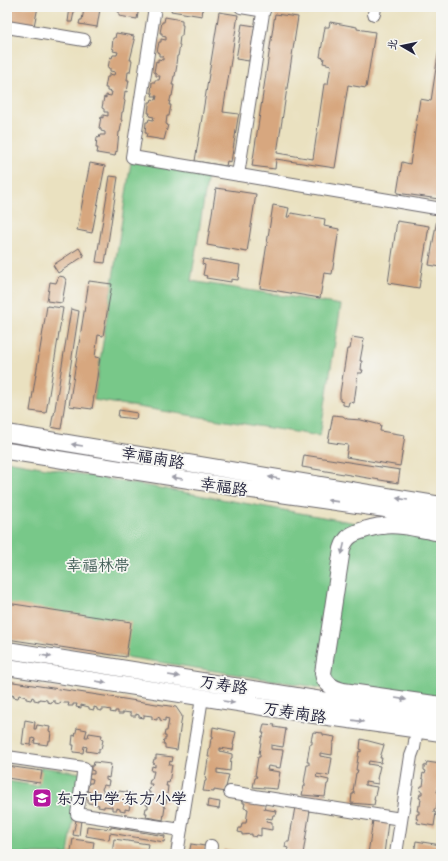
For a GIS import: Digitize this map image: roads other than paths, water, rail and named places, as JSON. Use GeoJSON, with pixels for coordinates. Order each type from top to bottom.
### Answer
{"type":"FeatureCollection","features":[{"type":"Feature","properties":{"kind":"main road","name":"幸福南路"},"geometry":{"type":"LineString","coordinates":[[7,433],[441,504]]}},
{"type":"Feature","properties":{"kind":"main road","name":"幸福路"},"geometry":{"type":"LineString","coordinates":[[7,451],[252,490],[441,517]]}},
{"type":"Feature","properties":{"kind":"main road"},"geometry":{"type":"LineString","coordinates":[[62,460],[124,452]]}},
{"type":"Feature","properties":{"kind":"main road"},"geometry":{"type":"LineString","coordinates":[[441,533],[391,525],[353,533],[348,537],[344,542],[342,549],[323,673],[327,683],[334,688],[441,705]]}},
{"type":"Feature","properties":{"kind":"main road","name":"万寿路"},"geometry":{"type":"LineString","coordinates":[[7,650],[441,719]]}},
{"type":"Feature","properties":{"kind":"main road"},"geometry":{"type":"LineString","coordinates":[[12,668],[122,668]]}},
{"type":"Feature","properties":{"kind":"main road","name":"万寿南路"},"geometry":{"type":"LineString","coordinates":[[12,668],[314,715],[441,733]]}},
{"type":"Feature","properties":{"kind":"street"},"geometry":{"type":"LineString","coordinates":[[155,7],[132,157],[436,208]]}},
{"type":"Feature","properties":{"kind":"street"},"geometry":{"type":"LineString","coordinates":[[238,175],[264,9],[241,7]]}},
{"type":"Feature","properties":{"kind":"street"},"geometry":{"type":"LineString","coordinates":[[7,27],[84,40]]}},
{"type":"Feature","properties":{"kind":"street"},"geometry":{"type":"LineString","coordinates":[[177,854],[202,698]]}},
{"type":"Feature","properties":{"kind":"street"},"geometry":{"type":"LineString","coordinates":[[396,854],[411,756],[417,729]]}},
{"type":"Feature","properties":{"kind":"street"},"geometry":{"type":"LineString","coordinates":[[7,757],[84,768],[77,814],[181,830]]}},
{"type":"Feature","properties":{"kind":"street"},"geometry":{"type":"LineString","coordinates":[[230,792],[401,819]]}},
{"type":"Feature","properties":{"kind":"place","name":"东方中学·东方小学"},"geometry":{"type":"Point","coordinates":[42,798]}},
{"type":"Feature","properties":{"kind":"park label","name":"幸福林带"},"geometry":{"type":"Point","coordinates":[98,565]}}]}
